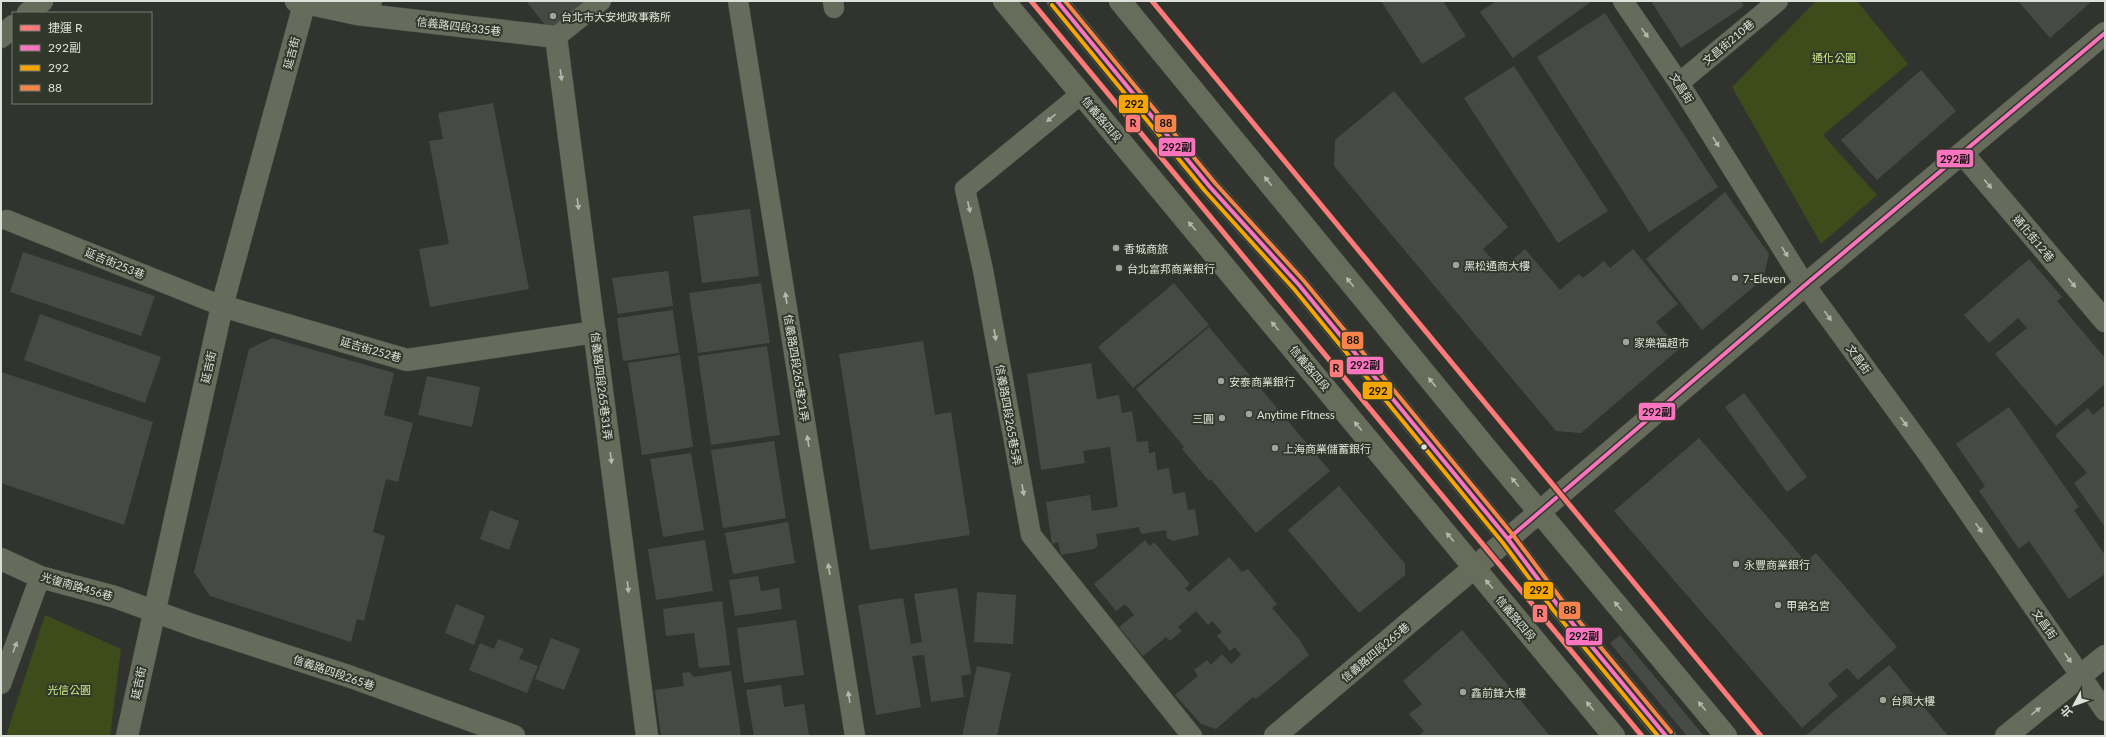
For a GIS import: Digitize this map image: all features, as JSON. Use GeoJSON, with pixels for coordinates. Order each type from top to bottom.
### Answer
{"type":"FeatureCollection","features":[{"type":"Feature","properties":{"kind":"main road","name":"信義路四段"},"geometry":{"type":"LineString","coordinates":[[1004,1],[1614,736]]}},
{"type":"Feature","properties":{"kind":"main road"},"geometry":{"type":"LineString","coordinates":[[1120,1],[1726,736]]}},
{"type":"Feature","properties":{"kind":"street"},"geometry":{"type":"LineString","coordinates":[[29,12],[42,1]]}},
{"type":"Feature","properties":{"kind":"street","name":"信義路四段335巷"},"geometry":{"type":"LineString","coordinates":[[304,1],[364,7],[556,37]]}},
{"type":"Feature","properties":{"kind":"street","name":"延吉街"},"geometry":{"type":"LineString","coordinates":[[127,736],[153,610],[222,306],[304,1]]}},
{"type":"Feature","properties":{"kind":"street"},"geometry":{"type":"LineString","coordinates":[[1,37],[12,27]]}},
{"type":"Feature","properties":{"kind":"street","name":"信義路四段265巷"},"geometry":{"type":"LineString","coordinates":[[1275,736],[1805,285],[1963,154],[2105,33]]}},
{"type":"Feature","properties":{"kind":"street","name":"信義路四段265巷31弄"},"geometry":{"type":"LineString","coordinates":[[556,37],[647,736]]}},
{"type":"Feature","properties":{"kind":"street","name":"通化街12巷"},"geometry":{"type":"LineString","coordinates":[[1963,154],[2105,322]]}},
{"type":"Feature","properties":{"kind":"street","name":"延吉街252巷"},"geometry":{"type":"LineString","coordinates":[[222,306],[407,360],[595,332]]}},
{"type":"Feature","properties":{"kind":"street","name":"光復南路456巷"},"geometry":{"type":"LineString","coordinates":[[1,559],[40,577],[115,597],[153,610]]}},
{"type":"Feature","properties":{"kind":"street","name":"信義路四段265巷"},"geometry":{"type":"LineString","coordinates":[[153,610],[192,625],[351,677],[514,736]]}},
{"type":"Feature","properties":{"kind":"street"},"geometry":{"type":"LineString","coordinates":[[2006,736],[2105,656]]}},
{"type":"Feature","properties":{"kind":"lane"},"geometry":{"type":"LineString","coordinates":[[556,37],[601,1]]}},
{"type":"Feature","properties":{"kind":"lane","name":"信義路四段265巷21弄"},"geometry":{"type":"LineString","coordinates":[[738,1],[855,736]]}},
{"type":"Feature","properties":{"kind":"lane"},"geometry":{"type":"LineString","coordinates":[[1057,1],[1210,187],[1299,285],[1508,539],[1559,607],[1666,736]]}},
{"type":"Feature","properties":{"kind":"lane","name":"文昌街"},"geometry":{"type":"LineString","coordinates":[[1623,1],[1679,83],[1805,285],[1928,454],[2105,711]]}},
{"type":"Feature","properties":{"kind":"lane","name":"文昌街210巷"},"geometry":{"type":"LineString","coordinates":[[1679,83],[1778,1]]}},
{"type":"Feature","properties":{"kind":"lane","name":"信義路四段265巷5弄"},"geometry":{"type":"LineString","coordinates":[[1081,94],[965,189],[983,270],[1031,536],[1192,736]]}},
{"type":"Feature","properties":{"kind":"lane","name":"延吉街253巷"},"geometry":{"type":"LineString","coordinates":[[7,220],[222,306]]}},
{"type":"Feature","properties":{"kind":"lane"},"geometry":{"type":"LineString","coordinates":[[1,684],[40,577]]}},
{"type":"Feature","properties":{"kind":"green space","name":"通化公園"},"geometry":{"type":"Polygon","coordinates":[[[1816,1],[1857,1],[1908,64],[1823,135],[1877,195],[1821,244],[1732,87],[1816,1]]]}},
{"type":"Feature","properties":{"kind":"green space","name":"光信公園"},"geometry":{"type":"Polygon","coordinates":[[[45,615],[121,649],[110,736],[6,736],[45,615]]]}},
{"type":"Feature","properties":{"kind":"building","name":"台北市大安地政事務所"},"geometry":{"type":"Polygon","coordinates":[[[526,1],[586,1],[550,31],[526,1]]]}},
{"type":"Feature","properties":{"kind":"building"},"geometry":{"type":"Polygon","coordinates":[[[1381,1],[1443,1],[1466,36],[1422,64],[1381,1]]]}},
{"type":"Feature","properties":{"kind":"building"},"geometry":{"type":"Polygon","coordinates":[[[1496,1],[1592,1],[1513,58],[1480,12],[1496,1]]]}},
{"type":"Feature","properties":{"kind":"building"},"geometry":{"type":"Polygon","coordinates":[[[1651,1],[1741,1],[1744,6],[1681,48],[1651,1]]]}},
{"type":"Feature","properties":{"kind":"building"},"geometry":{"type":"Polygon","coordinates":[[[2018,1],[2088,1],[2090,3],[2050,38],[2018,1]]]}},
{"type":"Feature","properties":{"kind":"building"},"geometry":{"type":"Polygon","coordinates":[[[1605,13],[1718,187],[1649,232],[1537,57],[1605,13]]]}},
{"type":"Feature","properties":{"kind":"building"},"geometry":{"type":"Polygon","coordinates":[[[1514,66],[1608,211],[1558,243],[1464,98],[1514,66]]]}},
{"type":"Feature","properties":{"kind":"building"},"geometry":{"type":"Polygon","coordinates":[[[1921,70],[1956,111],[1877,180],[1841,140],[1921,70]]]}},
{"type":"Feature","properties":{"kind":"building","name":"黑松通商大樓"},"geometry":{"type":"Polygon","coordinates":[[[1394,91],[1508,227],[1483,249],[1501,270],[1525,249],[1560,290],[1579,274],[1583,278],[1604,261],[1610,268],[1633,249],[1678,304],[1656,322],[1679,349],[1581,433],[1556,431],[1334,166],[1335,140],[1394,91]]]}},
{"type":"Feature","properties":{"kind":"building"},"geometry":{"type":"Polygon","coordinates":[[[493,103],[529,289],[430,307],[419,249],[449,244],[429,141],[443,139],[438,113],[493,103]]]}},
{"type":"Feature","properties":{"kind":"building"},"geometry":{"type":"Polygon","coordinates":[[[1725,192],[1769,254],[1763,279],[1702,330],[1646,259],[1725,192]]]}},
{"type":"Feature","properties":{"kind":"building"},"geometry":{"type":"Polygon","coordinates":[[[750,209],[759,276],[702,283],[693,216],[750,209]]]}},
{"type":"Feature","properties":{"kind":"building"},"geometry":{"type":"Polygon","coordinates":[[[23,252],[155,296],[141,336],[10,292],[23,252]]]}},
{"type":"Feature","properties":{"kind":"building"},"geometry":{"type":"Polygon","coordinates":[[[2029,259],[2062,297],[2057,301],[2105,358],[2105,384],[2056,426],[1995,354],[2027,328],[2018,318],[1989,343],[1964,315],[2029,259]]]}},
{"type":"Feature","properties":{"kind":"building"},"geometry":{"type":"Polygon","coordinates":[[[668,271],[673,306],[618,314],[612,278],[668,271]]]}},
{"type":"Feature","properties":{"kind":"building"},"geometry":{"type":"Polygon","coordinates":[[[761,283],[770,343],[698,353],[689,293],[761,283]]]}},
{"type":"Feature","properties":{"kind":"building"},"geometry":{"type":"Polygon","coordinates":[[[1174,283],[1209,325],[1133,388],[1098,347],[1174,283]]]}},
{"type":"Feature","properties":{"kind":"building"},"geometry":{"type":"Polygon","coordinates":[[[673,310],[679,353],[623,361],[617,318],[673,310]]]}},
{"type":"Feature","properties":{"kind":"building"},"geometry":{"type":"Polygon","coordinates":[[[40,314],[161,357],[145,403],[24,360],[40,314]]]}},
{"type":"Feature","properties":{"kind":"building","name":"三圓"},"geometry":{"type":"Polygon","coordinates":[[[1209,327],[1330,471],[1256,533],[1211,479],[1209,481],[1182,449],[1184,447],[1136,389],[1209,327]]]}},
{"type":"Feature","properties":{"kind":"building"},"geometry":{"type":"Polygon","coordinates":[[[272,338],[394,373],[384,415],[413,423],[398,482],[386,479],[373,532],[385,536],[364,621],[357,619],[351,642],[210,596],[194,572],[249,349],[272,338]]]}},
{"type":"Feature","properties":{"kind":"building"},"geometry":{"type":"Polygon","coordinates":[[[923,341],[935,415],[951,412],[970,535],[870,550],[839,354],[923,341]]]}},
{"type":"Feature","properties":{"kind":"building"},"geometry":{"type":"Polygon","coordinates":[[[767,346],[780,435],[711,445],[698,356],[767,346]]]}},
{"type":"Feature","properties":{"kind":"building"},"geometry":{"type":"Polygon","coordinates":[[[680,355],[693,447],[642,455],[628,363],[680,355]]]}},
{"type":"Feature","properties":{"kind":"building"},"geometry":{"type":"Polygon","coordinates":[[[1091,363],[1097,399],[1119,395],[1122,413],[1132,411],[1137,442],[1148,441],[1149,453],[1155,452],[1157,470],[1169,468],[1173,494],[1185,492],[1188,510],[1195,509],[1199,535],[1173,541],[1167,538],[1166,530],[1141,534],[1139,527],[1096,534],[1098,545],[1094,549],[1061,555],[1058,542],[1052,544],[1046,502],[1090,495],[1092,511],[1118,507],[1110,447],[1083,451],[1085,463],[1041,470],[1027,374],[1091,363]]]}},
{"type":"Feature","properties":{"kind":"building"},"geometry":{"type":"Polygon","coordinates":[[[1,372],[153,422],[124,525],[1,483],[1,372]]]}},
{"type":"Feature","properties":{"kind":"building"},"geometry":{"type":"Polygon","coordinates":[[[427,376],[480,387],[472,427],[418,415],[427,376]]]}},
{"type":"Feature","properties":{"kind":"building"},"geometry":{"type":"Polygon","coordinates":[[[1744,393],[1807,477],[1787,492],[1725,407],[1744,393]]]}},
{"type":"Feature","properties":{"kind":"building"},"geometry":{"type":"Polygon","coordinates":[[[2105,405],[2105,527],[2074,483],[2087,473],[2055,435],[2088,408],[2093,415],[2105,405]]]}},
{"type":"Feature","properties":{"kind":"building"},"geometry":{"type":"Polygon","coordinates":[[[2009,407],[2079,507],[2074,510],[2105,555],[2105,574],[2069,599],[2029,541],[2019,549],[1979,491],[1985,486],[1956,444],[2009,407]]]}},
{"type":"Feature","properties":{"kind":"building","name":"甲弟名宮"},"geometry":{"type":"Polygon","coordinates":[[[1699,438],[1806,562],[1816,553],[1897,647],[1858,680],[1847,668],[1828,684],[1838,696],[1802,728],[1614,511],[1699,438]]]}},
{"type":"Feature","properties":{"kind":"building"},"geometry":{"type":"Polygon","coordinates":[[[774,441],[786,518],[723,528],[711,450],[774,441]]]}},
{"type":"Feature","properties":{"kind":"building"},"geometry":{"type":"Polygon","coordinates":[[[691,453],[704,530],[663,537],[650,459],[691,453]]]}},
{"type":"Feature","properties":{"kind":"building"},"geometry":{"type":"Polygon","coordinates":[[[1339,486],[1405,564],[1405,575],[1359,613],[1288,530],[1339,486]]]}},
{"type":"Feature","properties":{"kind":"building"},"geometry":{"type":"Polygon","coordinates":[[[490,510],[519,521],[509,550],[480,539],[490,510]]]}},
{"type":"Feature","properties":{"kind":"building"},"geometry":{"type":"Polygon","coordinates":[[[788,522],[795,563],[733,574],[725,533],[788,522]]]}},
{"type":"Feature","properties":{"kind":"building"},"geometry":{"type":"Polygon","coordinates":[[[705,540],[713,591],[656,600],[648,549],[705,540]]]}},
{"type":"Feature","properties":{"kind":"building"},"geometry":{"type":"Polygon","coordinates":[[[1145,540],[1150,546],[1154,542],[1190,584],[1185,588],[1189,592],[1229,557],[1242,572],[1248,569],[1277,604],[1272,608],[1299,639],[1309,655],[1256,699],[1253,697],[1216,729],[1201,724],[1175,695],[1198,676],[1194,670],[1207,660],[1211,665],[1222,654],[1231,664],[1241,655],[1235,647],[1230,651],[1217,636],[1222,632],[1212,621],[1208,625],[1196,611],[1178,627],[1182,631],[1170,641],[1166,637],[1143,656],[1119,627],[1134,615],[1125,604],[1116,611],[1094,584],[1145,540]]]}},
{"type":"Feature","properties":{"kind":"building"},"geometry":{"type":"Polygon","coordinates":[[[758,576],[761,591],[779,588],[782,609],[735,616],[729,580],[758,576]]]}},
{"type":"Feature","properties":{"kind":"building"},"geometry":{"type":"Polygon","coordinates":[[[957,588],[971,674],[961,676],[964,697],[931,702],[924,655],[912,656],[921,707],[876,715],[858,605],[903,598],[911,644],[922,642],[914,594],[957,588]]]}},
{"type":"Feature","properties":{"kind":"building"},"geometry":{"type":"Polygon","coordinates":[[[977,592],[1016,595],[1013,644],[974,642],[977,592]]]}},
{"type":"Feature","properties":{"kind":"building"},"geometry":{"type":"Polygon","coordinates":[[[722,601],[730,665],[699,668],[694,633],[666,636],[663,609],[722,601]]]}},
{"type":"Feature","properties":{"kind":"building"},"geometry":{"type":"Polygon","coordinates":[[[456,604],[485,616],[474,645],[445,633],[456,604]]]}},
{"type":"Feature","properties":{"kind":"building"},"geometry":{"type":"Polygon","coordinates":[[[796,620],[804,675],[744,683],[737,628],[796,620]]]}},
{"type":"Feature","properties":{"kind":"building","name":"鑫前鋒大樓"},"geometry":{"type":"Polygon","coordinates":[[[1462,630],[1550,736],[1419,736],[1424,731],[1409,714],[1422,704],[1403,681],[1462,630]]]}},
{"type":"Feature","properties":{"kind":"building"},"geometry":{"type":"Polygon","coordinates":[[[1620,635],[1704,736],[1687,736],[1610,643],[1620,635]]]}},
{"type":"Feature","properties":{"kind":"building"},"geometry":{"type":"Polygon","coordinates":[[[551,638],[580,649],[564,690],[535,679],[551,638]]]}},
{"type":"Feature","properties":{"kind":"building"},"geometry":{"type":"Polygon","coordinates":[[[498,639],[524,649],[519,659],[538,666],[527,693],[469,670],[480,643],[494,649],[498,639]]]}},
{"type":"Feature","properties":{"kind":"building","name":"台興大樓"},"geometry":{"type":"Polygon","coordinates":[[[1889,665],[1948,736],[1805,736],[1889,665]]]}},
{"type":"Feature","properties":{"kind":"building"},"geometry":{"type":"Polygon","coordinates":[[[977,666],[1011,673],[997,736],[962,736],[977,666]]]}},
{"type":"Feature","properties":{"kind":"building"},"geometry":{"type":"Polygon","coordinates":[[[731,671],[741,736],[661,736],[655,690],[684,686],[682,673],[689,672],[694,677],[731,671]]]}},
{"type":"Feature","properties":{"kind":"building"},"geometry":{"type":"Polygon","coordinates":[[[781,685],[784,707],[804,704],[809,735],[754,736],[746,690],[781,685]]]}},
{"type":"Feature","properties":{"kind":"metro line","name":"R"},"geometry":{"type":"LineString","coordinates":[[1031,1],[1642,736]]}},
{"type":"Feature","properties":{"kind":"metro line","name":"R"},"geometry":{"type":"LineString","coordinates":[[1152,1],[1761,736]]}},
{"type":"Feature","properties":{"kind":"transit line","name":"292副"},"geometry":{"type":"LineString","coordinates":[[1057,1],[1210,187],[1299,285],[1508,539],[1559,607],[1666,736]]}},
{"type":"Feature","properties":{"kind":"transit line","name":"88"},"geometry":{"type":"LineString","coordinates":[[1065,1],[1215,183],[1304,281],[1513,535],[1564,603],[1671,732]]}},
{"type":"Feature","properties":{"kind":"transit line","name":"292"},"geometry":{"type":"LineString","coordinates":[[1052,5],[1205,191],[1294,289],[1503,543],[1554,611],[1658,736]]}},
{"type":"Feature","properties":{"kind":"transit line","name":"292副"},"geometry":{"type":"LineString","coordinates":[[1508,539],[1805,285],[2105,33]]}},
{"type":"Feature","properties":{"kind":"place","name":"台北市大安地政事務所"},"geometry":{"type":"Point","coordinates":[553,16]}},
{"type":"Feature","properties":{"kind":"place","name":"香城商旅"},"geometry":{"type":"Point","coordinates":[1116,248]}},
{"type":"Feature","properties":{"kind":"place","name":"黑松通商大樓"},"geometry":{"type":"Point","coordinates":[1456,265]}},
{"type":"Feature","properties":{"kind":"place","name":"台北富邦商業銀行"},"geometry":{"type":"Point","coordinates":[1119,268]}},
{"type":"Feature","properties":{"kind":"place","name":"7-Eleven"},"geometry":{"type":"Point","coordinates":[1735,278]}},
{"type":"Feature","properties":{"kind":"place","name":"家樂福超市"},"geometry":{"type":"Point","coordinates":[1626,342]}},
{"type":"Feature","properties":{"kind":"place","name":"安泰商業銀行"},"geometry":{"type":"Point","coordinates":[1221,381]}},
{"type":"Feature","properties":{"kind":"place","name":"Anytime Fitness"},"geometry":{"type":"Point","coordinates":[1249,414]}},
{"type":"Feature","properties":{"kind":"place","name":"三圓"},"geometry":{"type":"Point","coordinates":[1222,418]}},
{"type":"Feature","properties":{"kind":"place","name":"上海商業儲蓄銀行"},"geometry":{"type":"Point","coordinates":[1275,448]}},
{"type":"Feature","properties":{"kind":"place","name":"永豐商業銀行"},"geometry":{"type":"Point","coordinates":[1736,564]}},
{"type":"Feature","properties":{"kind":"place","name":"甲弟名宮"},"geometry":{"type":"Point","coordinates":[1778,605]}},
{"type":"Feature","properties":{"kind":"place","name":"鑫前鋒大樓"},"geometry":{"type":"Point","coordinates":[1463,692]}},
{"type":"Feature","properties":{"kind":"place","name":"台興大樓"},"geometry":{"type":"Point","coordinates":[1883,700]}}]}
